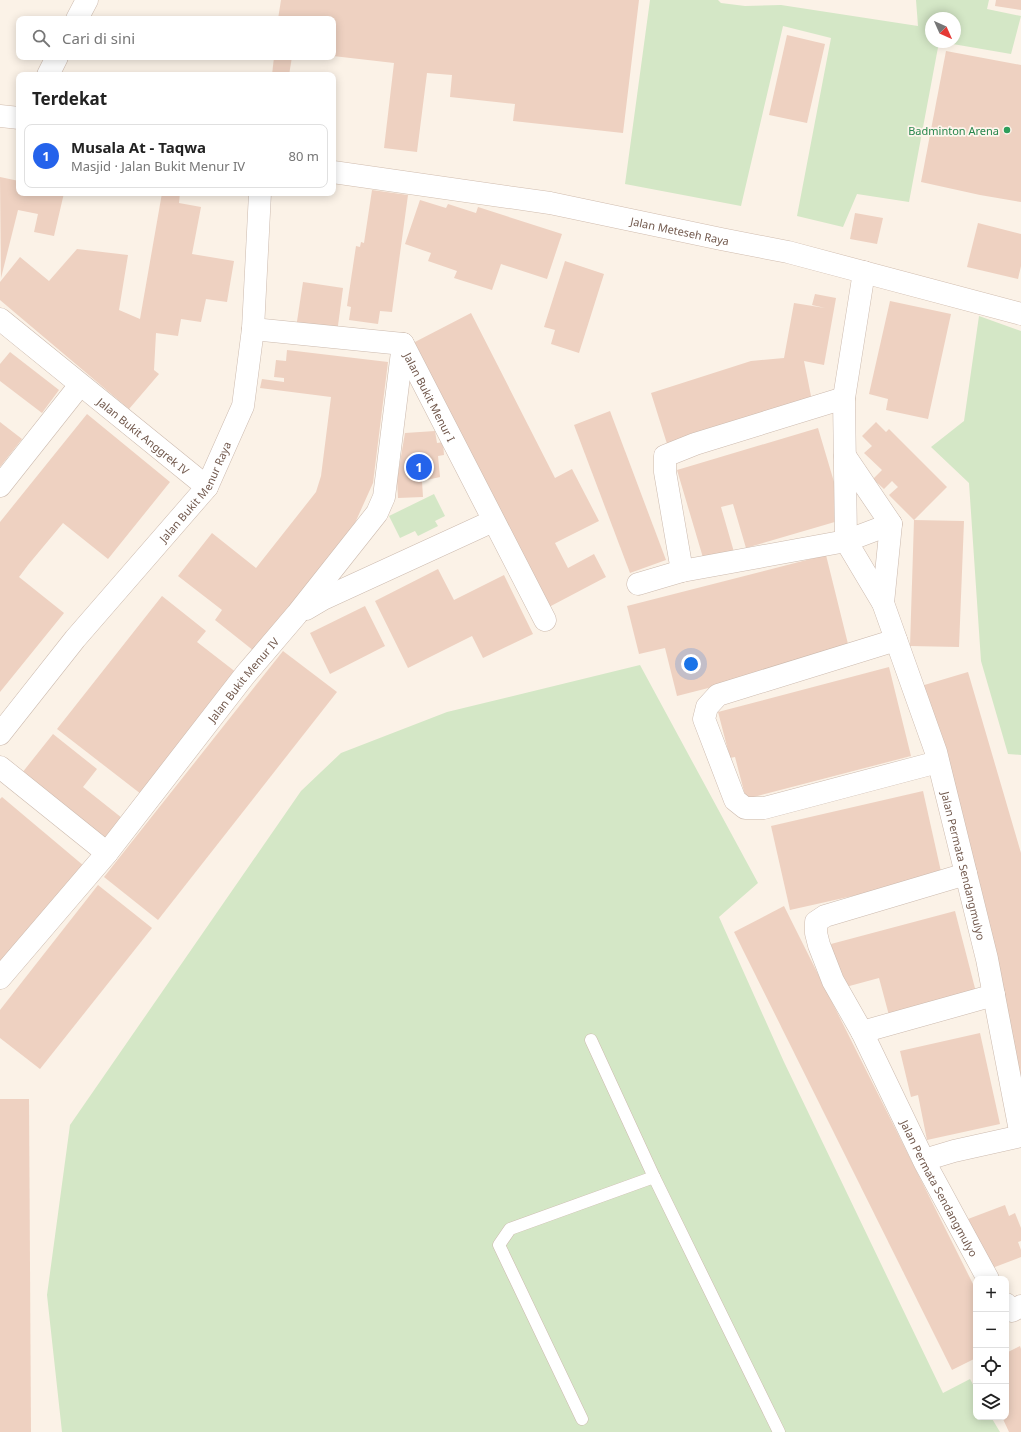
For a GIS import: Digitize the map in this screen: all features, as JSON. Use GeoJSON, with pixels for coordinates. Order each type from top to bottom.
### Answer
{"type":"FeatureCollection","features":[{"type":"Feature","properties":{"kind":"street"},"geometry":{"type":"LineString","coordinates":[[79,16],[87,0]]}},
{"type":"Feature","properties":{"kind":"street"},"geometry":{"type":"LineString","coordinates":[[50,72],[56,60]]}},
{"type":"Feature","properties":{"kind":"street"},"geometry":{"type":"LineString","coordinates":[[0,116],[16,118]]}},
{"type":"Feature","properties":{"kind":"street","name":"Jalan Meteseh Raya"},"geometry":{"type":"LineString","coordinates":[[336,172],[550,203],[788,252],[1021,314]]}},
{"type":"Feature","properties":{"kind":"street","name":"Jalan Bukit Menur Raya"},"geometry":{"type":"LineString","coordinates":[[0,734],[75,639],[207,487],[243,406],[253,328],[260,196]]}},
{"type":"Feature","properties":{"kind":"street"},"geometry":{"type":"LineString","coordinates":[[846,541],[844,398],[864,272]]}},
{"type":"Feature","properties":{"kind":"street","name":"Jalan Bukit Anggrek IV"},"geometry":{"type":"LineString","coordinates":[[0,319],[207,487]]}},
{"type":"Feature","properties":{"kind":"street","name":"Jalan Bukit Menur I"},"geometry":{"type":"LineString","coordinates":[[253,328],[403,344],[545,620]]}},
{"type":"Feature","properties":{"kind":"street","name":"Jalan Bukit Menur IV"},"geometry":{"type":"LineString","coordinates":[[0,978],[107,853],[245,675],[297,614],[377,513],[384,497],[403,344]]}},
{"type":"Feature","properties":{"kind":"street"},"geometry":{"type":"LineString","coordinates":[[0,486],[80,385]]}},
{"type":"Feature","properties":{"kind":"street"},"geometry":{"type":"LineString","coordinates":[[682,571],[665,472],[665,456],[695,444],[844,398]]}},
{"type":"Feature","properties":{"kind":"street"},"geometry":{"type":"LineString","coordinates":[[638,584],[682,571],[846,541],[891,524],[845,456]]}},
{"type":"Feature","properties":{"kind":"street"},"geometry":{"type":"LineString","coordinates":[[297,614],[323,599],[493,521]]}},
{"type":"Feature","properties":{"kind":"street","name":"Jalan Permata Sendangmulyo"},"geometry":{"type":"LineString","coordinates":[[883,603],[891,524]]}},
{"type":"Feature","properties":{"kind":"street","name":"Jalan Permata Sendangmulyo"},"geometry":{"type":"LineString","coordinates":[[846,541],[883,603],[938,762],[987,959],[1021,1136]]}},
{"type":"Feature","properties":{"kind":"street"},"geometry":{"type":"LineString","coordinates":[[896,640],[718,695],[707,707],[704,720],[735,800],[745,808],[764,808],[938,762]]}},
{"type":"Feature","properties":{"kind":"street"},"geometry":{"type":"LineString","coordinates":[[0,767],[107,853]]}},
{"type":"Feature","properties":{"kind":"street","name":"Jalan Permata Sendangmulyo"},"geometry":{"type":"LineString","coordinates":[[966,874],[825,916],[816,922],[816,933],[833,982],[862,1032],[924,1160],[986,1276]]}},
{"type":"Feature","properties":{"kind":"street"},"geometry":{"type":"LineString","coordinates":[[862,1032],[994,995]]}},
{"type":"Feature","properties":{"kind":"street"},"geometry":{"type":"LineString","coordinates":[[924,1160],[954,1151],[1021,1136]]}},
{"type":"Feature","properties":{"kind":"lane"},"geometry":{"type":"LineString","coordinates":[[591,1040],[654,1177],[779,1432]]}},
{"type":"Feature","properties":{"kind":"lane"},"geometry":{"type":"LineString","coordinates":[[582,1419],[499,1245],[510,1229],[654,1177]]}},
{"type":"Feature","properties":{"kind":"green space"},"geometry":{"type":"Polygon","coordinates":[[[650,0],[718,0],[721,3],[745,6],[781,5],[918,26],[916,0],[989,0],[987,9],[1021,16],[1011,54],[961,45],[961,12],[925,12],[925,48],[938,48],[909,202],[857,194],[843,227],[797,216],[831,38],[783,26],[741,206],[625,184],[650,0]]]}},
{"type":"Feature","properties":{"kind":"green space"},"geometry":{"type":"Polygon","coordinates":[[[979,316],[1021,331],[1021,755],[1008,754],[981,661],[969,483],[931,447],[964,421],[979,316]]]}},
{"type":"Feature","properties":{"kind":"green space"},"geometry":{"type":"Polygon","coordinates":[[[434,494],[445,516],[435,521],[438,526],[418,536],[415,531],[400,538],[389,516],[434,494]]]}},
{"type":"Feature","properties":{"kind":"green space"},"geometry":{"type":"Polygon","coordinates":[[[640,665],[758,883],[719,917],[784,1062],[943,1393],[970,1379],[973,1384],[973,1420],[993,1420],[1000,1432],[62,1432],[47,1295],[70,1125],[301,791],[341,753],[447,712],[640,665]]]}},
{"type":"Feature","properties":{"kind":"building"},"geometry":{"type":"Polygon","coordinates":[[[281,0],[639,0],[623,133],[513,121],[515,104],[450,97],[452,75],[427,73],[417,152],[384,148],[394,63],[336,56],[336,16],[278,16],[281,0]]]}},
{"type":"Feature","properties":{"kind":"building"},"geometry":{"type":"Polygon","coordinates":[[[996,0],[1021,0],[1021,10],[995,6],[996,0]]]}},
{"type":"Feature","properties":{"kind":"building"},"geometry":{"type":"Polygon","coordinates":[[[787,35],[825,44],[807,123],[769,115],[787,35]]]}},
{"type":"Feature","properties":{"kind":"building"},"geometry":{"type":"Polygon","coordinates":[[[946,51],[1021,65],[1021,202],[921,182],[946,51]]]}},
{"type":"Feature","properties":{"kind":"building"},"geometry":{"type":"Polygon","coordinates":[[[274,60],[292,60],[290,72],[272,72],[274,60]]]}},
{"type":"Feature","properties":{"kind":"building"},"geometry":{"type":"Polygon","coordinates":[[[0,177],[16,180],[16,196],[63,196],[54,236],[34,232],[38,214],[18,210],[1,278],[0,177]]]}},
{"type":"Feature","properties":{"kind":"building"},"geometry":{"type":"Polygon","coordinates":[[[372,190],[408,195],[392,312],[380,311],[378,324],[349,320],[351,307],[347,306],[356,246],[360,247],[361,242],[364,243],[372,190]]]}},
{"type":"Feature","properties":{"kind":"building"},"geometry":{"type":"Polygon","coordinates":[[[161,196],[180,196],[179,203],[201,207],[192,254],[234,261],[227,302],[206,299],[201,322],[181,319],[178,336],[156,333],[154,370],[159,374],[129,409],[0,300],[0,282],[20,257],[49,281],[77,249],[128,255],[119,310],[140,319],[161,196]]]}},
{"type":"Feature","properties":{"kind":"building"},"geometry":{"type":"Polygon","coordinates":[[[420,200],[446,208],[448,204],[476,213],[478,207],[562,234],[547,279],[501,264],[492,290],[454,278],[457,271],[428,261],[431,253],[405,244],[420,200]]]}},
{"type":"Feature","properties":{"kind":"building"},"geometry":{"type":"Polygon","coordinates":[[[855,213],[883,218],[877,244],[850,239],[855,213]]]}},
{"type":"Feature","properties":{"kind":"building"},"geometry":{"type":"Polygon","coordinates":[[[978,223],[1021,234],[1021,266],[1018,279],[967,267],[978,223]]]}},
{"type":"Feature","properties":{"kind":"building"},"geometry":{"type":"Polygon","coordinates":[[[565,261],[604,274],[579,353],[551,344],[555,330],[544,327],[565,261]]]}},
{"type":"Feature","properties":{"kind":"building"},"geometry":{"type":"Polygon","coordinates":[[[303,282],[343,288],[337,333],[296,328],[303,282]]]}},
{"type":"Feature","properties":{"kind":"building"},"geometry":{"type":"Polygon","coordinates":[[[815,294],[836,298],[824,365],[804,361],[812,401],[668,447],[651,393],[751,361],[784,358],[794,303],[825,308],[812,305],[815,294]]]}},
{"type":"Feature","properties":{"kind":"building"},"geometry":{"type":"Polygon","coordinates":[[[890,301],[951,314],[928,419],[886,410],[888,399],[869,394],[890,301]]]}},
{"type":"Feature","properties":{"kind":"building"},"geometry":{"type":"Polygon","coordinates":[[[471,313],[555,478],[572,469],[599,521],[555,543],[568,568],[594,554],[606,577],[549,607],[413,343],[471,313]]]}},
{"type":"Feature","properties":{"kind":"building"},"geometry":{"type":"Polygon","coordinates":[[[287,350],[388,362],[373,483],[355,523],[254,651],[215,620],[222,610],[178,576],[212,533],[256,568],[316,492],[321,476],[331,397],[260,388],[262,379],[284,382],[284,378],[274,377],[276,360],[286,361],[287,350]]]}},
{"type":"Feature","properties":{"kind":"building"},"geometry":{"type":"Polygon","coordinates":[[[10,352],[59,390],[42,413],[0,381],[0,364],[10,352]]]}},
{"type":"Feature","properties":{"kind":"building"},"geometry":{"type":"Polygon","coordinates":[[[610,411],[666,560],[630,573],[574,425],[610,411]]]}},
{"type":"Feature","properties":{"kind":"building"},"geometry":{"type":"Polygon","coordinates":[[[87,414],[170,482],[108,559],[63,523],[28,565],[19,577],[64,613],[0,692],[0,522],[87,414]]]}},
{"type":"Feature","properties":{"kind":"building"},"geometry":{"type":"Polygon","coordinates":[[[0,422],[22,439],[0,467],[0,422]]]}},
{"type":"Feature","properties":{"kind":"building"},"geometry":{"type":"Polygon","coordinates":[[[876,422],[886,432],[889,429],[947,487],[914,520],[889,495],[898,487],[892,481],[884,489],[873,479],[882,470],[864,453],[872,446],[862,436],[876,422]]]}},
{"type":"Feature","properties":{"kind":"building"},"geometry":{"type":"Polygon","coordinates":[[[818,428],[845,519],[746,548],[733,504],[721,507],[734,552],[704,561],[677,470],[818,428]]]}},
{"type":"Feature","properties":{"kind":"building"},"geometry":{"type":"Polygon","coordinates":[[[435,431],[437,443],[443,442],[444,455],[438,456],[440,477],[422,481],[423,497],[398,498],[397,480],[405,433],[435,431]]]}},
{"type":"Feature","properties":{"kind":"building"},"geometry":{"type":"Polygon","coordinates":[[[914,520],[964,521],[959,647],[910,646],[914,520]]]}},
{"type":"Feature","properties":{"kind":"building"},"geometry":{"type":"Polygon","coordinates":[[[826,555],[850,652],[677,696],[665,648],[639,654],[627,606],[826,555]]]}},
{"type":"Feature","properties":{"kind":"building"},"geometry":{"type":"Polygon","coordinates":[[[438,569],[454,600],[504,575],[533,634],[483,658],[472,636],[408,668],[375,601],[438,569]]]}},
{"type":"Feature","properties":{"kind":"building"},"geometry":{"type":"Polygon","coordinates":[[[162,596],[206,631],[197,642],[237,673],[141,794],[57,729],[162,596]]]}},
{"type":"Feature","properties":{"kind":"building"},"geometry":{"type":"Polygon","coordinates":[[[365,606],[385,646],[330,674],[310,633],[365,606]]]}},
{"type":"Feature","properties":{"kind":"building"},"geometry":{"type":"Polygon","coordinates":[[[283,651],[337,692],[158,920],[104,877],[283,651]]]}},
{"type":"Feature","properties":{"kind":"building"},"geometry":{"type":"Polygon","coordinates":[[[889,667],[911,756],[746,799],[735,757],[730,758],[718,712],[889,667]]]}},
{"type":"Feature","properties":{"kind":"building"},"geometry":{"type":"Polygon","coordinates":[[[968,672],[1021,853],[1021,1080],[985,905],[921,686],[968,672]]]}},
{"type":"Feature","properties":{"kind":"building"},"geometry":{"type":"Polygon","coordinates":[[[53,734],[97,769],[83,787],[122,818],[102,843],[18,778],[53,734]]]}},
{"type":"Feature","properties":{"kind":"building"},"geometry":{"type":"Polygon","coordinates":[[[923,791],[942,876],[790,910],[771,826],[923,791]]]}},
{"type":"Feature","properties":{"kind":"building"},"geometry":{"type":"Polygon","coordinates":[[[2,797],[84,866],[0,964],[0,799],[2,797]]]}},
{"type":"Feature","properties":{"kind":"building"},"geometry":{"type":"Polygon","coordinates":[[[98,885],[152,928],[40,1069],[0,1038],[0,1010],[98,885]]]}},
{"type":"Feature","properties":{"kind":"building"},"geometry":{"type":"Polygon","coordinates":[[[784,906],[973,1284],[973,1360],[952,1370],[734,932],[784,906]]]}},
{"type":"Feature","properties":{"kind":"building"},"geometry":{"type":"Polygon","coordinates":[[[955,911],[977,996],[890,1019],[879,978],[842,988],[831,944],[955,911]]]}},
{"type":"Feature","properties":{"kind":"building"},"geometry":{"type":"Polygon","coordinates":[[[980,1033],[1000,1124],[927,1140],[918,1095],[911,1097],[900,1051],[980,1033]]]}},
{"type":"Feature","properties":{"kind":"building"},"geometry":{"type":"Polygon","coordinates":[[[0,1099],[29,1099],[31,1432],[0,1432],[0,1099]]]}},
{"type":"Feature","properties":{"kind":"building"},"geometry":{"type":"Polygon","coordinates":[[[1005,1205],[1009,1216],[1015,1213],[1021,1228],[1021,1241],[1018,1242],[1021,1250],[1021,1257],[987,1270],[968,1219],[1005,1205]]]}},
{"type":"Feature","properties":{"kind":"building"},"geometry":{"type":"Polygon","coordinates":[[[1020,1346],[1021,1432],[1009,1432],[1003,1420],[1009,1420],[1009,1352],[1020,1346]]]}},
{"type":"Feature","properties":{"kind":"place","name":"Badminton Arena"},"geometry":{"type":"Point","coordinates":[1007,130]}},
{"type":"Feature","properties":{"kind":"place","name":"Musala At - Taqwa"},"geometry":{"type":"Point","coordinates":[419,467]}}]}
